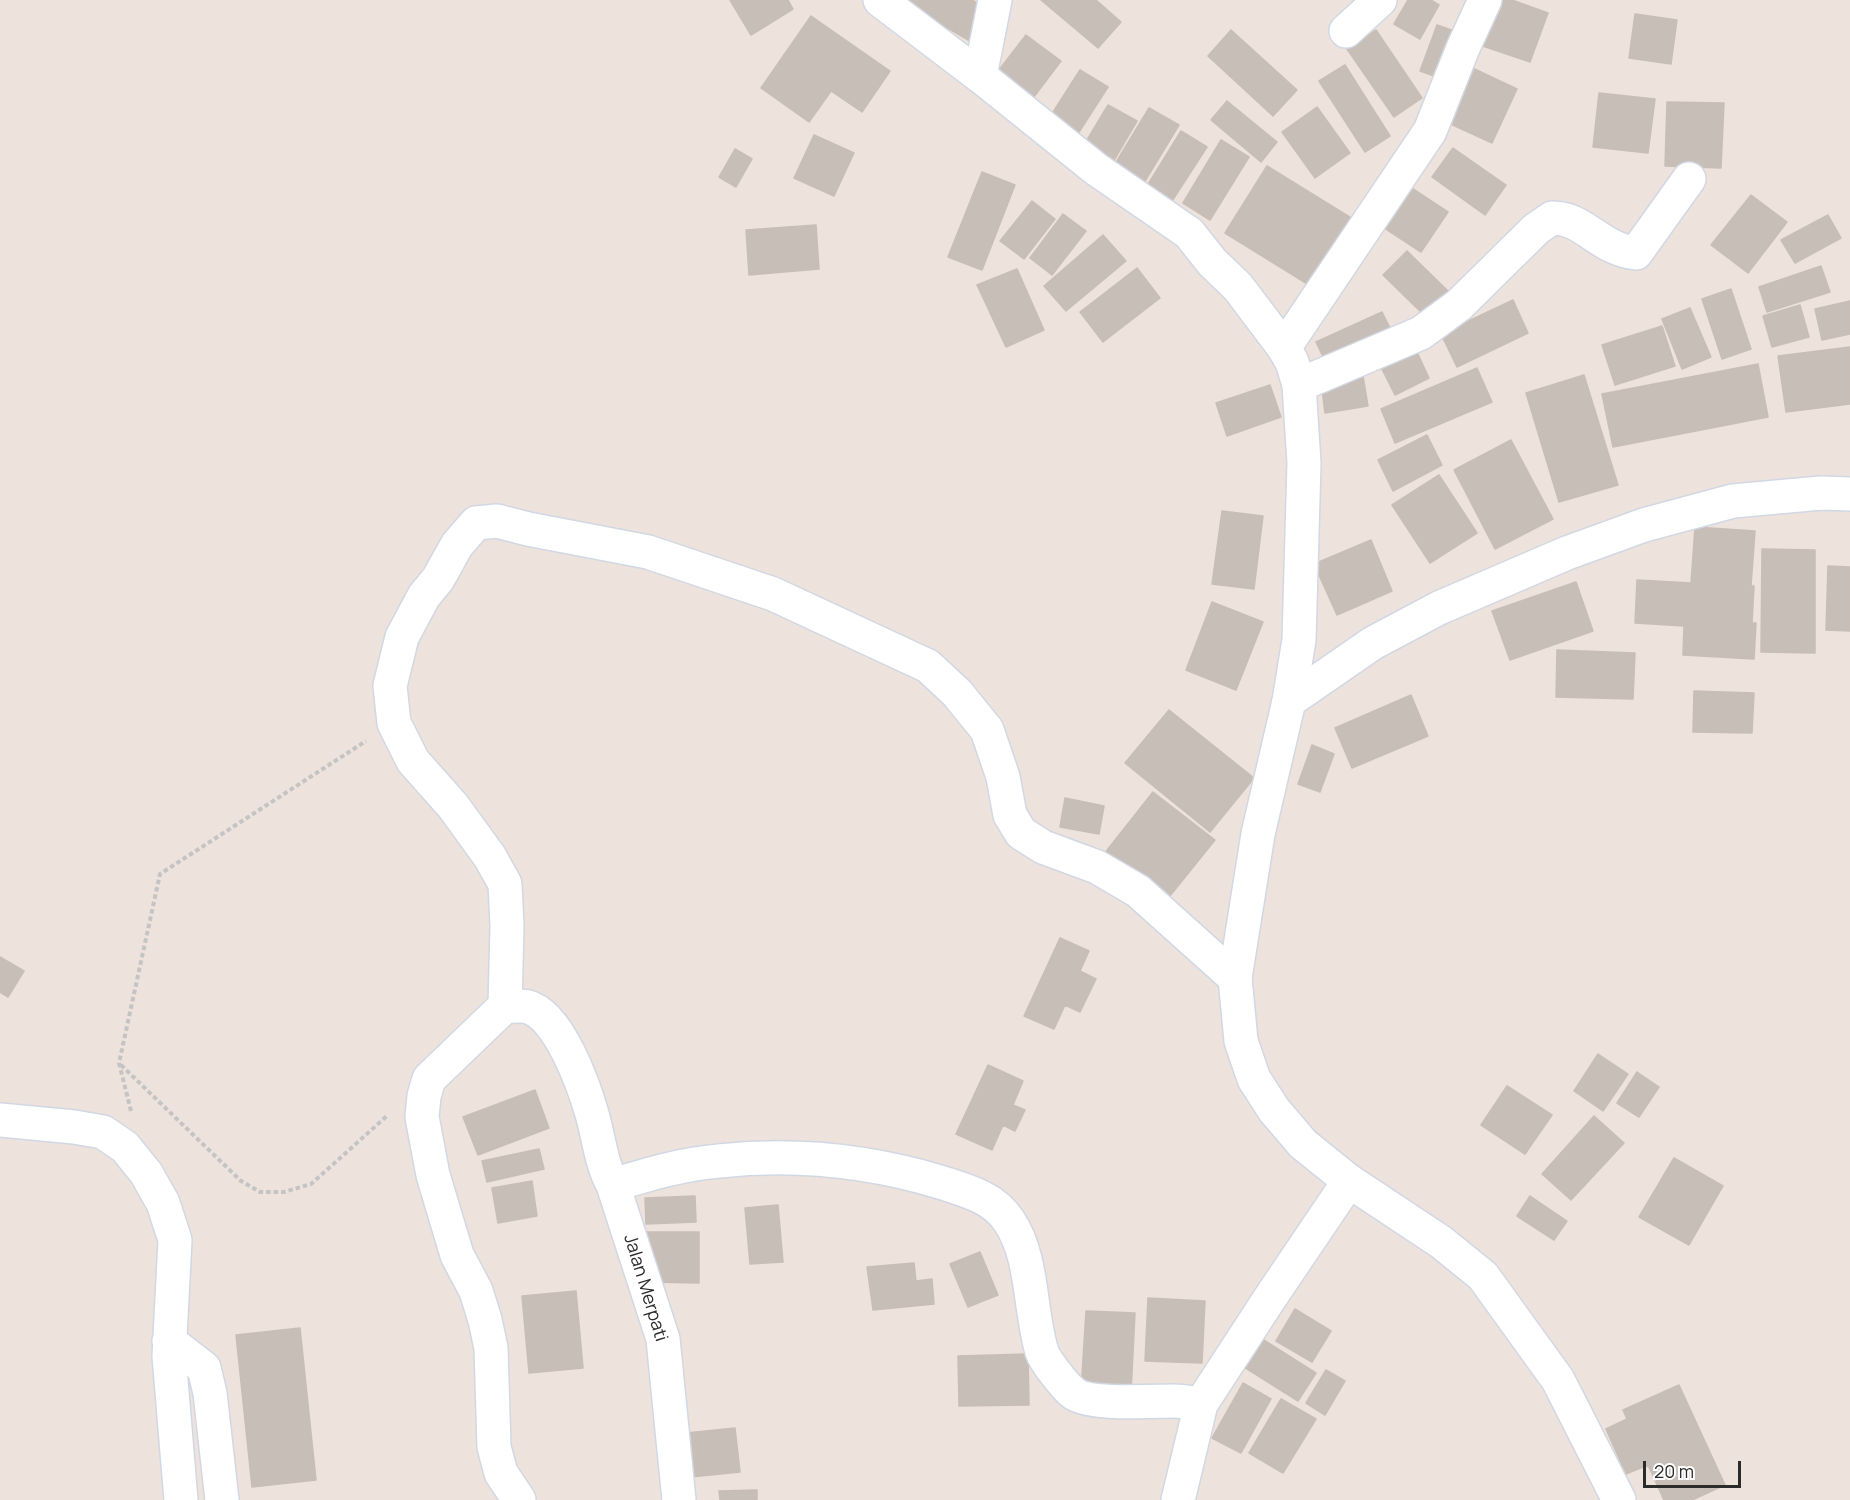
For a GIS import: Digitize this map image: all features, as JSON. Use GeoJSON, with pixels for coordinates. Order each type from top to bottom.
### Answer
{"type":"FeatureCollection","features":[{"type":"Feature","properties":{"kind":"street"},"geometry":{"type":"LineString","coordinates":[[880,0],[920,33],[980,76],[1096,170],[1189,232],[1212,262],[1238,287],[1284,348],[1292,363],[1299,385],[1304,463],[1299,640],[1289,701],[1258,834],[1235,978],[1241,1041],[1254,1079],[1274,1110],[1303,1144],[1349,1181],[1441,1242],[1483,1276],[1558,1380],[1619,1500]]}},
{"type":"Feature","properties":{"kind":"street"},"geometry":{"type":"LineString","coordinates":[[980,76],[994,0]]}},
{"type":"Feature","properties":{"kind":"street"},"geometry":{"type":"LineString","coordinates":[[1346,31],[1380,0]]}},
{"type":"Feature","properties":{"kind":"street"},"geometry":{"type":"LineString","coordinates":[[1284,348],[1430,131],[1462,48],[1485,0]]}},
{"type":"Feature","properties":{"kind":"street"},"geometry":{"type":"LineString","coordinates":[[1299,385],[1421,333],[1459,305],[1536,229],[1552,218],[1571,220],[1610,247],[1636,253],[1689,179]]}},
{"type":"Feature","properties":{"kind":"street"},"geometry":{"type":"LineString","coordinates":[[1289,701],[1373,643],[1438,608],[1567,553],[1644,525],[1733,501],[1821,493],[1850,494]]}},
{"type":"Feature","properties":{"kind":"street"},"geometry":{"type":"LineString","coordinates":[[519,1500],[501,1473],[494,1447],[490,1348],[485,1320],[477,1291],[457,1255],[433,1175],[422,1117],[424,1096],[429,1079],[505,1006],[507,926],[505,884],[490,857],[453,806],[413,761],[394,723],[390,686],[402,637],[424,596],[438,579],[457,544],[476,523],[497,520],[528,529],[648,552],[773,594],[928,666],[957,693],[987,730],[1003,777],[1010,815],[1021,833],[1043,847],[1097,867],[1138,891],[1235,978]]}},
{"type":"Feature","properties":{"kind":"street","name":"Jalan Merpati"},"geometry":{"type":"LineString","coordinates":[[505,1006],[528,1007],[543,1016],[556,1030],[573,1064],[592,1113],[607,1174],[613,1185],[663,1339],[679,1500]]}},
{"type":"Feature","properties":{"kind":"street"},"geometry":{"type":"LineString","coordinates":[[0,1120],[103,1132],[125,1147],[146,1173],[163,1203],[175,1240],[169,1356],[180,1500]]}},
{"type":"Feature","properties":{"kind":"street"},"geometry":{"type":"LineString","coordinates":[[613,1185],[673,1167],[720,1161],[795,1158],[851,1163],[909,1173],[968,1191],[994,1204],[1008,1220],[1020,1242],[1042,1354],[1073,1393],[1095,1400],[1177,1401],[1201,1404]]}},
{"type":"Feature","properties":{"kind":"street"},"geometry":{"type":"LineString","coordinates":[[1178,1500],[1201,1404],[1349,1181]]}},
{"type":"Feature","properties":{"kind":"street"},"geometry":{"type":"LineString","coordinates":[[169,1341],[204,1368],[210,1393],[222,1500]]}},
{"type":"Feature","properties":{"kind":"path"},"geometry":{"type":"LineString","coordinates":[[132,1118],[119,1063],[160,874],[394,723]]}},
{"type":"Feature","properties":{"kind":"path"},"geometry":{"type":"LineString","coordinates":[[119,1063],[242,1181],[260,1192],[284,1192],[311,1184],[429,1079]]}},
{"type":"Feature","properties":{"kind":"building"},"geometry":{"type":"Polygon","coordinates":[[[730,0],[788,0],[793,9],[751,35],[730,0]]]}},
{"type":"Feature","properties":{"kind":"building"},"geometry":{"type":"Polygon","coordinates":[[[900,0],[972,0],[989,10],[970,41],[900,0]]]}},
{"type":"Feature","properties":{"kind":"building"},"geometry":{"type":"Polygon","coordinates":[[[1041,0],[1096,0],[1121,22],[1098,48],[1041,0]]]}},
{"type":"Feature","properties":{"kind":"building"},"geometry":{"type":"Polygon","coordinates":[[[1408,0],[1431,0],[1439,5],[1420,39],[1394,24],[1408,0]]]}},
{"type":"Feature","properties":{"kind":"building"},"geometry":{"type":"Polygon","coordinates":[[[1492,0],[1512,0],[1548,13],[1530,62],[1477,44],[1492,0]]]}},
{"type":"Feature","properties":{"kind":"building"},"geometry":{"type":"Polygon","coordinates":[[[1635,14],[1677,20],[1671,64],[1629,58],[1635,14]]]}},
{"type":"Feature","properties":{"kind":"building"},"geometry":{"type":"Polygon","coordinates":[[[811,16],[890,71],[862,112],[831,91],[809,122],[761,88],[811,16]]]}},
{"type":"Feature","properties":{"kind":"building"},"geometry":{"type":"Polygon","coordinates":[[[1437,25],[1460,33],[1443,79],[1420,71],[1437,25]]]}},
{"type":"Feature","properties":{"kind":"building"},"geometry":{"type":"Polygon","coordinates":[[[1231,30],[1297,90],[1273,116],[1208,56],[1231,30]]]}},
{"type":"Feature","properties":{"kind":"building"},"geometry":{"type":"Polygon","coordinates":[[[1376,30],[1422,98],[1394,117],[1347,49],[1376,30]]]}},
{"type":"Feature","properties":{"kind":"building"},"geometry":{"type":"Polygon","coordinates":[[[1026,35],[1061,61],[1027,106],[992,79],[1026,35]]]}},
{"type":"Feature","properties":{"kind":"building"},"geometry":{"type":"Polygon","coordinates":[[[1345,65],[1390,136],[1365,152],[1319,81],[1345,65]]]}},
{"type":"Feature","properties":{"kind":"building"},"geometry":{"type":"Polygon","coordinates":[[[1466,65],[1517,89],[1492,143],[1442,120],[1466,65]]]}},
{"type":"Feature","properties":{"kind":"building"},"geometry":{"type":"Polygon","coordinates":[[[1080,70],[1108,87],[1074,140],[1046,123],[1080,70]]]}},
{"type":"Feature","properties":{"kind":"building"},"geometry":{"type":"Polygon","coordinates":[[[1599,93],[1655,99],[1648,153],[1593,147],[1599,93]]]}},
{"type":"Feature","properties":{"kind":"building"},"geometry":{"type":"Polygon","coordinates":[[[1227,101],[1277,142],[1261,162],[1211,120],[1227,101]]]}},
{"type":"Feature","properties":{"kind":"building"},"geometry":{"type":"Polygon","coordinates":[[[1667,102],[1724,103],[1721,168],[1665,166],[1667,102]]]}},
{"type":"Feature","properties":{"kind":"building"},"geometry":{"type":"Polygon","coordinates":[[[1108,105],[1137,121],[1110,167],[1081,150],[1108,105]]]}},
{"type":"Feature","properties":{"kind":"building"},"geometry":{"type":"Polygon","coordinates":[[[1317,107],[1350,153],[1315,178],[1282,132],[1317,107]]]}},
{"type":"Feature","properties":{"kind":"building"},"geometry":{"type":"Polygon","coordinates":[[[1149,108],[1179,125],[1142,186],[1112,169],[1149,108]]]}},
{"type":"Feature","properties":{"kind":"building"},"geometry":{"type":"Polygon","coordinates":[[[1181,131],[1207,147],[1172,201],[1147,186],[1181,131]]]}},
{"type":"Feature","properties":{"kind":"building"},"geometry":{"type":"Polygon","coordinates":[[[814,135],[854,153],[834,196],[794,178],[814,135]]]}},
{"type":"Feature","properties":{"kind":"building"},"geometry":{"type":"Polygon","coordinates":[[[1221,140],[1249,157],[1210,220],[1183,203],[1221,140]]]}},
{"type":"Feature","properties":{"kind":"building"},"geometry":{"type":"Polygon","coordinates":[[[1453,148],[1506,185],[1485,215],[1432,177],[1453,148]]]}},
{"type":"Feature","properties":{"kind":"building"},"geometry":{"type":"Polygon","coordinates":[[[735,149],[752,159],[736,187],[719,177],[735,149]]]}},
{"type":"Feature","properties":{"kind":"building"},"geometry":{"type":"Polygon","coordinates":[[[1267,166],[1356,221],[1314,288],[1225,233],[1267,166]]]}},
{"type":"Feature","properties":{"kind":"building"},"geometry":{"type":"Polygon","coordinates":[[[982,172],[1015,185],[982,270],[948,257],[982,172]]]}},
{"type":"Feature","properties":{"kind":"building"},"geometry":{"type":"Polygon","coordinates":[[[1413,189],[1448,212],[1421,252],[1386,229],[1413,189]]]}},
{"type":"Feature","properties":{"kind":"building"},"geometry":{"type":"Polygon","coordinates":[[[1751,195],[1787,222],[1748,273],[1711,245],[1751,195]]]}},
{"type":"Feature","properties":{"kind":"building"},"geometry":{"type":"Polygon","coordinates":[[[1032,201],[1055,219],[1024,259],[1000,241],[1032,201]]]}},
{"type":"Feature","properties":{"kind":"building"},"geometry":{"type":"Polygon","coordinates":[[[1063,214],[1086,231],[1052,275],[1030,258],[1063,214]]]}},
{"type":"Feature","properties":{"kind":"building"},"geometry":{"type":"Polygon","coordinates":[[[1828,215],[1841,238],[1795,263],[1781,240],[1828,215]]]}},
{"type":"Feature","properties":{"kind":"building"},"geometry":{"type":"Polygon","coordinates":[[[816,225],[819,269],[749,275],[746,230],[816,225]]]}},
{"type":"Feature","properties":{"kind":"building"},"geometry":{"type":"Polygon","coordinates":[[[1103,235],[1126,261],[1066,311],[1044,286],[1103,235]]]}},
{"type":"Feature","properties":{"kind":"building"},"geometry":{"type":"Polygon","coordinates":[[[1407,251],[1450,293],[1426,317],[1383,275],[1407,251]]]}},
{"type":"Feature","properties":{"kind":"building"},"geometry":{"type":"Polygon","coordinates":[[[1821,266],[1830,292],[1767,312],[1759,287],[1821,266]]]}},
{"type":"Feature","properties":{"kind":"building"},"geometry":{"type":"Polygon","coordinates":[[[1137,268],[1160,298],[1103,342],[1080,312],[1137,268]]]}},
{"type":"Feature","properties":{"kind":"building"},"geometry":{"type":"Polygon","coordinates":[[[1017,269],[1044,330],[1006,347],[977,285],[1017,269]]]}},
{"type":"Feature","properties":{"kind":"building"},"geometry":{"type":"Polygon","coordinates":[[[1731,289],[1751,349],[1722,359],[1702,299],[1731,289]]]}},
{"type":"Feature","properties":{"kind":"building"},"geometry":{"type":"Polygon","coordinates":[[[1513,300],[1528,333],[1457,367],[1441,334],[1513,300]]]}},
{"type":"Feature","properties":{"kind":"building"},"geometry":{"type":"Polygon","coordinates":[[[1850,301],[1850,334],[1822,340],[1815,309],[1850,301]]]}},
{"type":"Feature","properties":{"kind":"building"},"geometry":{"type":"Polygon","coordinates":[[[1800,305],[1809,337],[1772,347],[1763,316],[1800,305]]]}},
{"type":"Feature","properties":{"kind":"building"},"geometry":{"type":"Polygon","coordinates":[[[1690,308],[1711,357],[1682,369],[1662,319],[1690,308]]]}},
{"type":"Feature","properties":{"kind":"building"},"geometry":{"type":"Polygon","coordinates":[[[1382,312],[1394,336],[1328,367],[1316,342],[1382,312]]]}},
{"type":"Feature","properties":{"kind":"building"},"geometry":{"type":"Polygon","coordinates":[[[1662,326],[1675,366],[1615,385],[1602,345],[1662,326]]]}},
{"type":"Feature","properties":{"kind":"building"},"geometry":{"type":"Polygon","coordinates":[[[1850,347],[1850,404],[1786,412],[1778,356],[1850,347]]]}},
{"type":"Feature","properties":{"kind":"building"},"geometry":{"type":"Polygon","coordinates":[[[1416,350],[1429,378],[1395,395],[1381,367],[1416,350]]]}},
{"type":"Feature","properties":{"kind":"building"},"geometry":{"type":"Polygon","coordinates":[[[1758,364],[1768,417],[1613,447],[1602,394],[1758,364]]]}},
{"type":"Feature","properties":{"kind":"building"},"geometry":{"type":"Polygon","coordinates":[[[1477,368],[1492,402],[1395,443],[1381,409],[1477,368]]]}},
{"type":"Feature","properties":{"kind":"building"},"geometry":{"type":"Polygon","coordinates":[[[1584,375],[1618,485],[1559,502],[1526,393],[1584,375]]]}},
{"type":"Feature","properties":{"kind":"building"},"geometry":{"type":"Polygon","coordinates":[[[1363,376],[1368,406],[1325,413],[1321,382],[1363,376]]]}},
{"type":"Feature","properties":{"kind":"building"},"geometry":{"type":"Polygon","coordinates":[[[1270,385],[1281,417],[1227,436],[1216,403],[1270,385]]]}},
{"type":"Feature","properties":{"kind":"building"},"geometry":{"type":"Polygon","coordinates":[[[1427,435],[1442,465],[1393,491],[1378,460],[1427,435]]]}},
{"type":"Feature","properties":{"kind":"building"},"geometry":{"type":"Polygon","coordinates":[[[1511,440],[1553,519],[1495,549],[1454,470],[1511,440]]]}},
{"type":"Feature","properties":{"kind":"building"},"geometry":{"type":"Polygon","coordinates":[[[1439,475],[1477,533],[1430,563],[1392,505],[1439,475]]]}},
{"type":"Feature","properties":{"kind":"building"},"geometry":{"type":"Polygon","coordinates":[[[1222,511],[1263,516],[1254,589],[1212,584],[1222,511]]]}},
{"type":"Feature","properties":{"kind":"building"},"geometry":{"type":"Polygon","coordinates":[[[1695,527],[1755,531],[1751,586],[1754,586],[1752,623],[1756,623],[1754,659],[1683,655],[1684,626],[1635,623],[1637,580],[1691,583],[1695,527]]]}},
{"type":"Feature","properties":{"kind":"building"},"geometry":{"type":"Polygon","coordinates":[[[1371,540],[1392,591],[1337,615],[1314,564],[1371,540]]]}},
{"type":"Feature","properties":{"kind":"building"},"geometry":{"type":"Polygon","coordinates":[[[1762,549],[1815,550],[1815,653],[1761,652],[1762,549]]]}},
{"type":"Feature","properties":{"kind":"building"},"geometry":{"type":"Polygon","coordinates":[[[1828,566],[1850,567],[1850,631],[1826,630],[1828,566]]]}},
{"type":"Feature","properties":{"kind":"building"},"geometry":{"type":"Polygon","coordinates":[[[1576,582],[1593,631],[1510,660],[1492,611],[1576,582]]]}},
{"type":"Feature","properties":{"kind":"building"},"geometry":{"type":"Polygon","coordinates":[[[1212,602],[1263,622],[1236,690],[1186,670],[1212,602]]]}},
{"type":"Feature","properties":{"kind":"building"},"geometry":{"type":"Polygon","coordinates":[[[1557,650],[1635,653],[1633,699],[1556,697],[1557,650]]]}},
{"type":"Feature","properties":{"kind":"building"},"geometry":{"type":"Polygon","coordinates":[[[1694,691],[1754,693],[1752,733],[1693,732],[1694,691]]]}},
{"type":"Feature","properties":{"kind":"building"},"geometry":{"type":"Polygon","coordinates":[[[1411,695],[1428,736],[1352,768],[1335,728],[1411,695]]]}},
{"type":"Feature","properties":{"kind":"building"},"geometry":{"type":"Polygon","coordinates":[[[1169,710],[1254,778],[1210,832],[1125,763],[1169,710]]]}},
{"type":"Feature","properties":{"kind":"building"},"geometry":{"type":"Polygon","coordinates":[[[1312,745],[1334,754],[1320,792],[1298,784],[1312,745]]]}},
{"type":"Feature","properties":{"kind":"building"},"geometry":{"type":"Polygon","coordinates":[[[1153,792],[1215,840],[1165,902],[1104,854],[1153,792]]]}},
{"type":"Feature","properties":{"kind":"building"},"geometry":{"type":"Polygon","coordinates":[[[1065,798],[1104,806],[1099,834],[1060,827],[1065,798]]]}},
{"type":"Feature","properties":{"kind":"building"},"geometry":{"type":"Polygon","coordinates":[[[1060,938],[1089,951],[1080,971],[1096,979],[1080,1012],[1065,1005],[1054,1029],[1024,1016],[1060,938]]]}},
{"type":"Feature","properties":{"kind":"building"},"geometry":{"type":"Polygon","coordinates":[[[0,957],[24,971],[8,997],[0,992],[0,957]]]}},
{"type":"Feature","properties":{"kind":"building"},"geometry":{"type":"Polygon","coordinates":[[[1598,1054],[1628,1074],[1603,1111],[1574,1091],[1598,1054]]]}},
{"type":"Feature","properties":{"kind":"building"},"geometry":{"type":"Polygon","coordinates":[[[988,1065],[1023,1081],[1013,1105],[1025,1110],[1015,1131],[1003,1125],[992,1150],[956,1134],[988,1065]]]}},
{"type":"Feature","properties":{"kind":"building"},"geometry":{"type":"Polygon","coordinates":[[[1637,1072],[1659,1087],[1639,1117],[1617,1103],[1637,1072]]]}},
{"type":"Feature","properties":{"kind":"building"},"geometry":{"type":"Polygon","coordinates":[[[1507,1086],[1552,1115],[1525,1154],[1481,1125],[1507,1086]]]}},
{"type":"Feature","properties":{"kind":"building"},"geometry":{"type":"Polygon","coordinates":[[[535,1090],[549,1128],[478,1155],[463,1117],[535,1090]]]}},
{"type":"Feature","properties":{"kind":"building"},"geometry":{"type":"Polygon","coordinates":[[[1594,1116],[1624,1143],[1571,1200],[1542,1174],[1594,1116]]]}},
{"type":"Feature","properties":{"kind":"building"},"geometry":{"type":"Polygon","coordinates":[[[539,1149],[544,1169],[487,1182],[482,1161],[539,1149]]]}},
{"type":"Feature","properties":{"kind":"building"},"geometry":{"type":"Polygon","coordinates":[[[1674,1158],[1723,1186],[1689,1245],[1639,1217],[1674,1158]]]}},
{"type":"Feature","properties":{"kind":"building"},"geometry":{"type":"Polygon","coordinates":[[[532,1181],[537,1216],[498,1223],[492,1188],[532,1181]]]}},
{"type":"Feature","properties":{"kind":"building"},"geometry":{"type":"Polygon","coordinates":[[[695,1196],[696,1222],[646,1224],[645,1198],[695,1196]]]}},
{"type":"Feature","properties":{"kind":"building"},"geometry":{"type":"Polygon","coordinates":[[[1530,1196],[1567,1221],[1554,1240],[1517,1216],[1530,1196]]]}},
{"type":"Feature","properties":{"kind":"building"},"geometry":{"type":"Polygon","coordinates":[[[778,1205],[783,1262],[750,1264],[745,1208],[778,1205]]]}},
{"type":"Feature","properties":{"kind":"building"},"geometry":{"type":"Polygon","coordinates":[[[647,1232],[699,1232],[699,1283],[649,1282],[647,1232]]]}},
{"type":"Feature","properties":{"kind":"building"},"geometry":{"type":"Polygon","coordinates":[[[980,1252],[998,1295],[968,1307],[950,1264],[980,1252]]]}},
{"type":"Feature","properties":{"kind":"building"},"geometry":{"type":"Polygon","coordinates":[[[914,1263],[916,1281],[932,1279],[934,1304],[873,1310],[867,1267],[914,1263]]]}},
{"type":"Feature","properties":{"kind":"building"},"geometry":{"type":"Polygon","coordinates":[[[576,1291],[583,1368],[529,1373],[522,1296],[576,1291]]]}},
{"type":"Feature","properties":{"kind":"building"},"geometry":{"type":"Polygon","coordinates":[[[1148,1298],[1205,1301],[1202,1363],[1145,1361],[1148,1298]]]}},
{"type":"Feature","properties":{"kind":"building"},"geometry":{"type":"Polygon","coordinates":[[[1295,1309],[1331,1331],[1312,1362],[1276,1341],[1295,1309]]]}},
{"type":"Feature","properties":{"kind":"building"},"geometry":{"type":"Polygon","coordinates":[[[1086,1311],[1135,1313],[1131,1393],[1081,1391],[1086,1311]]]}},
{"type":"Feature","properties":{"kind":"building"},"geometry":{"type":"Polygon","coordinates":[[[300,1328],[316,1480],[252,1487],[236,1335],[300,1328]]]}},
{"type":"Feature","properties":{"kind":"building"},"geometry":{"type":"Polygon","coordinates":[[[1262,1339],[1316,1373],[1298,1401],[1244,1367],[1262,1339]]]}},
{"type":"Feature","properties":{"kind":"building"},"geometry":{"type":"Polygon","coordinates":[[[1028,1354],[1029,1405],[959,1406],[958,1356],[1028,1354]]]}},
{"type":"Feature","properties":{"kind":"building"},"geometry":{"type":"Polygon","coordinates":[[[1326,1370],[1345,1381],[1325,1415],[1306,1403],[1326,1370]]]}},
{"type":"Feature","properties":{"kind":"building"},"geometry":{"type":"Polygon","coordinates":[[[1243,1383],[1271,1399],[1241,1453],[1212,1438],[1243,1383]]]}},
{"type":"Feature","properties":{"kind":"building"},"geometry":{"type":"Polygon","coordinates":[[[1679,1385],[1725,1485],[1692,1500],[1664,1500],[1648,1465],[1626,1474],[1606,1429],[1627,1419],[1623,1410],[1679,1385]]]}},
{"type":"Feature","properties":{"kind":"building"},"geometry":{"type":"Polygon","coordinates":[[[1281,1399],[1316,1419],[1283,1473],[1249,1453],[1281,1399]]]}},
{"type":"Feature","properties":{"kind":"building"},"geometry":{"type":"Polygon","coordinates":[[[735,1428],[740,1472],[681,1478],[677,1434],[735,1428]]]}},
{"type":"Feature","properties":{"kind":"building"},"geometry":{"type":"Polygon","coordinates":[[[757,1490],[757,1500],[720,1500],[719,1491],[757,1490]]]}}]}
